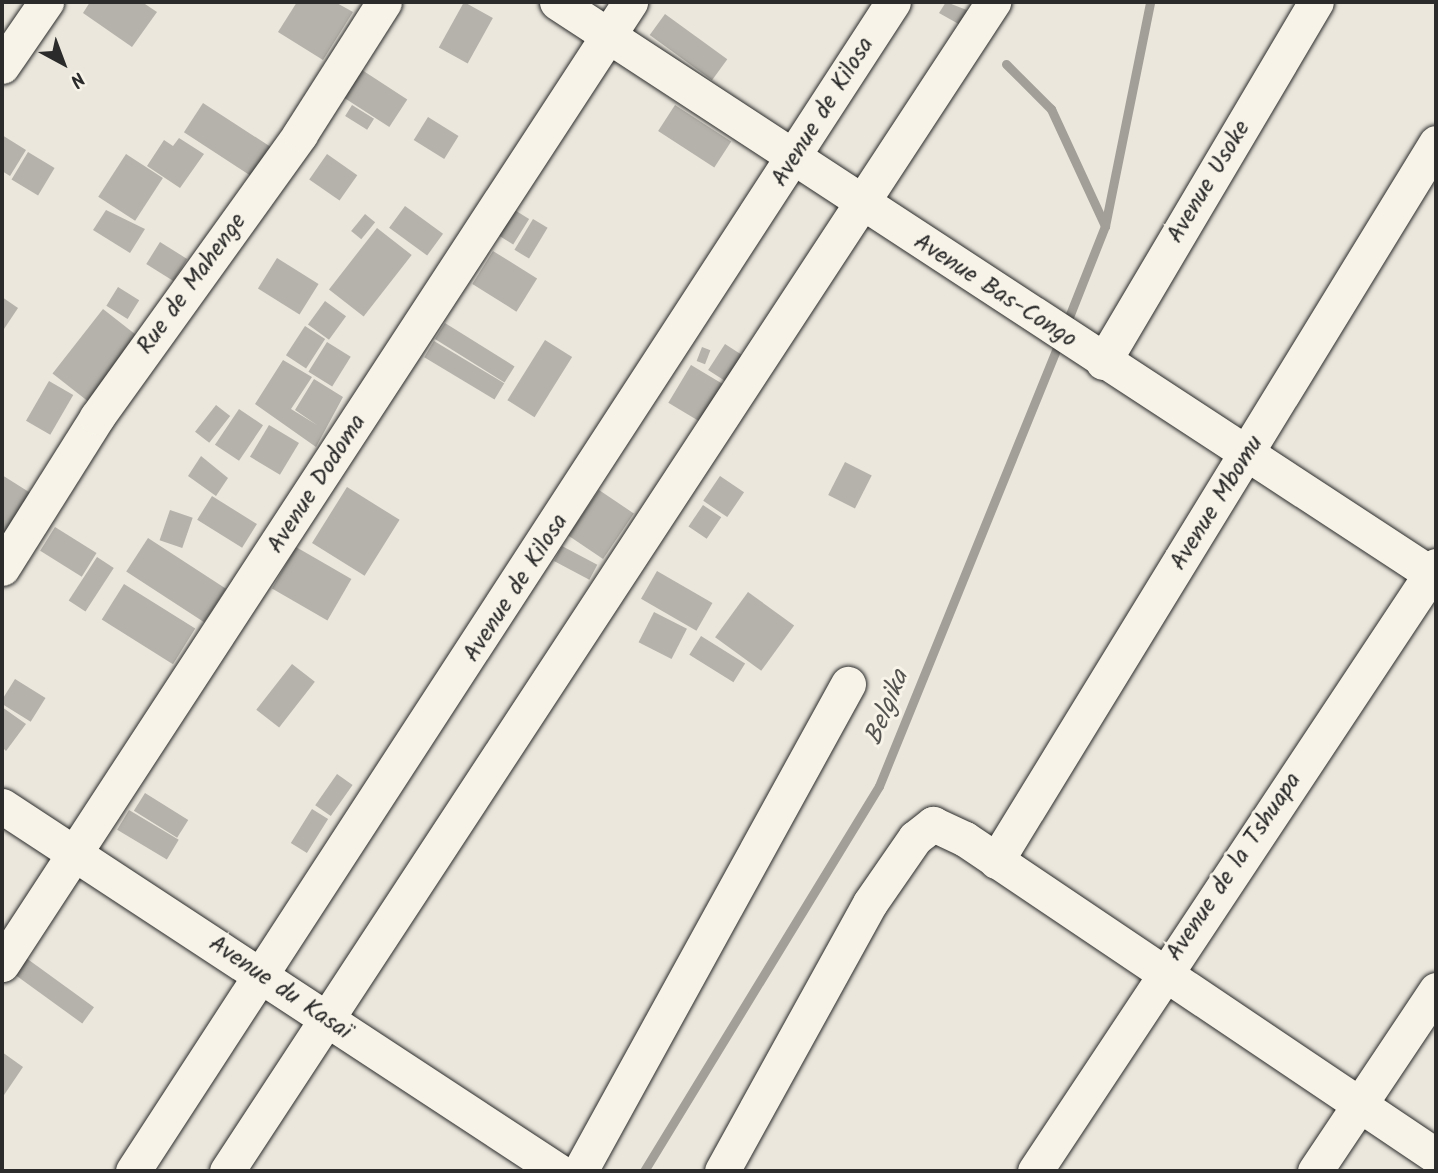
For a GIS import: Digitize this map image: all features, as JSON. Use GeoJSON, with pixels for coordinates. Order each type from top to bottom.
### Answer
{"type":"FeatureCollection","features":[{"type":"Feature","properties":{"kind":"street"},"geometry":{"type":"LineString","coordinates":[[2,66],[46,2]]}},
{"type":"Feature","properties":{"kind":"street","name":"Rue de Mahenge"},"geometry":{"type":"LineString","coordinates":[[2,568],[97,417],[300,134],[384,2]]}},
{"type":"Feature","properties":{"kind":"street","name":"Avenue Bas-Congo"},"geometry":{"type":"LineString","coordinates":[[557,2],[1246,456],[1435,572]]}},
{"type":"Feature","properties":{"kind":"street","name":"Avenue Dodoma"},"geometry":{"type":"LineString","coordinates":[[2,964],[76,855],[630,2]]}},
{"type":"Feature","properties":{"kind":"street","name":"Avenue de Kilosa"},"geometry":{"type":"LineString","coordinates":[[133,1171],[264,976],[795,158],[893,2]]}},
{"type":"Feature","properties":{"kind":"street"},"geometry":{"type":"LineString","coordinates":[[228,1171],[993,2]]}},
{"type":"Feature","properties":{"kind":"street","name":"Avenue Usoke"},"geometry":{"type":"LineString","coordinates":[[1096,357],[1316,2]]}},
{"type":"Feature","properties":{"kind":"street","name":"Avenue Mbomu"},"geometry":{"type":"LineString","coordinates":[[996,861],[1436,143]]}},
{"type":"Feature","properties":{"kind":"street","name":"Avenue de la Tshuapa"},"geometry":{"type":"LineString","coordinates":[[1035,1171],[1161,976],[1435,572]]}},
{"type":"Feature","properties":{"kind":"street"},"geometry":{"type":"LineString","coordinates":[[580,1171],[848,684]]}},
{"type":"Feature","properties":{"kind":"street","name":"Avenue du Kasaï"},"geometry":{"type":"LineString","coordinates":[[2,806],[558,1171]]}},
{"type":"Feature","properties":{"kind":"street"},"geometry":{"type":"LineString","coordinates":[[722,1171],[870,903],[915,838],[933,824],[996,861],[1161,976],[1360,1103],[1436,1156]]}},
{"type":"Feature","properties":{"kind":"street"},"geometry":{"type":"LineString","coordinates":[[1315,1171],[1436,990]]}},
{"type":"Feature","properties":{"kind":"building"},"geometry":{"type":"Polygon","coordinates":[[[90,2],[142,2],[157,12],[132,47],[83,13],[90,2]]]}},
{"type":"Feature","properties":{"kind":"building"},"geometry":{"type":"Polygon","coordinates":[[[297,2],[335,2],[353,12],[323,60],[278,32],[297,2]]]}},
{"type":"Feature","properties":{"kind":"building"},"geometry":{"type":"Polygon","coordinates":[[[464,2],[493,18],[468,63],[439,47],[464,2]]]}},
{"type":"Feature","properties":{"kind":"building"},"geometry":{"type":"Polygon","coordinates":[[[946,2],[972,12],[964,27],[939,13],[946,2]]]}},
{"type":"Feature","properties":{"kind":"building"},"geometry":{"type":"Polygon","coordinates":[[[665,14],[727,59],[712,80],[650,35],[665,14]]]}},
{"type":"Feature","properties":{"kind":"building"},"geometry":{"type":"Polygon","coordinates":[[[362,70],[407,99],[389,127],[344,98],[362,70]]]}},
{"type":"Feature","properties":{"kind":"building"},"geometry":{"type":"Polygon","coordinates":[[[203,103],[279,153],[260,182],[184,132],[203,103]]]}},
{"type":"Feature","properties":{"kind":"building"},"geometry":{"type":"Polygon","coordinates":[[[352,105],[374,119],[367,130],[345,116],[352,105]]]}},
{"type":"Feature","properties":{"kind":"building"},"geometry":{"type":"Polygon","coordinates":[[[675,105],[731,141],[714,167],[658,131],[675,105]]]}},
{"type":"Feature","properties":{"kind":"building"},"geometry":{"type":"Polygon","coordinates":[[[428,117],[459,136],[444,159],[414,140],[428,117]]]}},
{"type":"Feature","properties":{"kind":"building"},"geometry":{"type":"Polygon","coordinates":[[[2,135],[26,150],[10,176],[2,171],[2,135]]]}},
{"type":"Feature","properties":{"kind":"building"},"geometry":{"type":"Polygon","coordinates":[[[179,138],[204,154],[180,188],[147,166],[164,140],[173,146],[179,138]]]}},
{"type":"Feature","properties":{"kind":"building"},"geometry":{"type":"Polygon","coordinates":[[[28,152],[55,168],[38,195],[12,179],[28,152]]]}},
{"type":"Feature","properties":{"kind":"building"},"geometry":{"type":"Polygon","coordinates":[[[126,154],[163,178],[135,221],[98,197],[126,154]]]}},
{"type":"Feature","properties":{"kind":"building"},"geometry":{"type":"Polygon","coordinates":[[[327,154],[357,175],[340,201],[309,179],[327,154]]]}},
{"type":"Feature","properties":{"kind":"building"},"geometry":{"type":"Polygon","coordinates":[[[405,206],[443,234],[427,255],[389,228],[405,206]]]}},
{"type":"Feature","properties":{"kind":"building"},"geometry":{"type":"Polygon","coordinates":[[[513,209],[529,219],[513,245],[497,234],[513,209]]]}},
{"type":"Feature","properties":{"kind":"building"},"geometry":{"type":"Polygon","coordinates":[[[106,210],[145,229],[130,253],[93,230],[106,210]]]}},
{"type":"Feature","properties":{"kind":"building"},"geometry":{"type":"Polygon","coordinates":[[[365,214],[375,222],[361,239],[351,231],[365,214]]]}},
{"type":"Feature","properties":{"kind":"building"},"geometry":{"type":"Polygon","coordinates":[[[533,219],[548,228],[529,259],[514,250],[533,219]]]}},
{"type":"Feature","properties":{"kind":"building"},"geometry":{"type":"Polygon","coordinates":[[[377,228],[412,255],[364,317],[329,289],[377,228]]]}},
{"type":"Feature","properties":{"kind":"building"},"geometry":{"type":"Polygon","coordinates":[[[160,242],[187,259],[173,281],[146,264],[160,242]]]}},
{"type":"Feature","properties":{"kind":"building"},"geometry":{"type":"Polygon","coordinates":[[[493,251],[537,279],[516,312],[472,284],[493,251]]]}},
{"type":"Feature","properties":{"kind":"building"},"geometry":{"type":"Polygon","coordinates":[[[277,258],[319,284],[299,314],[258,289],[277,258]]]}},
{"type":"Feature","properties":{"kind":"building"},"geometry":{"type":"Polygon","coordinates":[[[118,287],[139,300],[128,319],[106,306],[118,287]]]}},
{"type":"Feature","properties":{"kind":"building"},"geometry":{"type":"Polygon","coordinates":[[[2,297],[18,308],[2,332],[2,297]]]}},
{"type":"Feature","properties":{"kind":"building"},"geometry":{"type":"Polygon","coordinates":[[[325,301],[346,316],[329,340],[308,324],[325,301]]]}},
{"type":"Feature","properties":{"kind":"building"},"geometry":{"type":"Polygon","coordinates":[[[103,309],[143,340],[93,405],[53,374],[103,309]]]}},
{"type":"Feature","properties":{"kind":"building"},"geometry":{"type":"Polygon","coordinates":[[[445,323],[515,366],[504,383],[435,339],[445,323]]]}},
{"type":"Feature","properties":{"kind":"building"},"geometry":{"type":"Polygon","coordinates":[[[305,326],[325,339],[306,368],[286,355],[305,326]]]}},
{"type":"Feature","properties":{"kind":"building"},"geometry":{"type":"Polygon","coordinates":[[[545,340],[572,357],[535,417],[507,400],[545,340]]]}},
{"type":"Feature","properties":{"kind":"building"},"geometry":{"type":"Polygon","coordinates":[[[434,341],[504,383],[495,400],[424,357],[434,341]]]}},
{"type":"Feature","properties":{"kind":"building"},"geometry":{"type":"Polygon","coordinates":[[[327,342],[351,357],[332,387],[308,372],[327,342]]]}},
{"type":"Feature","properties":{"kind":"building"},"geometry":{"type":"Polygon","coordinates":[[[725,344],[745,357],[728,383],[708,370],[725,344]]]}},
{"type":"Feature","properties":{"kind":"building"},"geometry":{"type":"Polygon","coordinates":[[[702,347],[710,350],[705,364],[697,361],[702,347]]]}},
{"type":"Feature","properties":{"kind":"building"},"geometry":{"type":"Polygon","coordinates":[[[283,360],[312,377],[291,409],[317,425],[295,410],[314,379],[343,397],[316,447],[255,404],[283,360]]]}},
{"type":"Feature","properties":{"kind":"building"},"geometry":{"type":"Polygon","coordinates":[[[691,365],[724,385],[702,423],[668,403],[691,365]]]}},
{"type":"Feature","properties":{"kind":"building"},"geometry":{"type":"Polygon","coordinates":[[[49,381],[73,395],[50,435],[26,421],[49,381]]]}},
{"type":"Feature","properties":{"kind":"building"},"geometry":{"type":"Polygon","coordinates":[[[216,405],[230,416],[209,443],[195,432],[216,405]]]}},
{"type":"Feature","properties":{"kind":"building"},"geometry":{"type":"Polygon","coordinates":[[[239,409],[263,425],[239,461],[215,445],[239,409]]]}},
{"type":"Feature","properties":{"kind":"building"},"geometry":{"type":"Polygon","coordinates":[[[269,425],[299,443],[280,475],[250,457],[269,425]]]}},
{"type":"Feature","properties":{"kind":"building"},"geometry":{"type":"Polygon","coordinates":[[[201,456],[228,478],[216,496],[188,476],[201,456]]]}},
{"type":"Feature","properties":{"kind":"building"},"geometry":{"type":"Polygon","coordinates":[[[845,462],[872,476],[855,509],[828,495],[845,462]]]}},
{"type":"Feature","properties":{"kind":"building"},"geometry":{"type":"Polygon","coordinates":[[[2,475],[40,499],[2,547],[2,475]]]}},
{"type":"Feature","properties":{"kind":"building"},"geometry":{"type":"Polygon","coordinates":[[[720,476],[744,492],[727,517],[703,501],[720,476]]]}},
{"type":"Feature","properties":{"kind":"building"},"geometry":{"type":"Polygon","coordinates":[[[347,487],[400,520],[365,576],[312,543],[347,487]]]}},
{"type":"Feature","properties":{"kind":"building"},"geometry":{"type":"Polygon","coordinates":[[[599,490],[634,513],[603,559],[568,536],[599,490]]]}},
{"type":"Feature","properties":{"kind":"building"},"geometry":{"type":"Polygon","coordinates":[[[212,496],[257,524],[242,548],[197,520],[212,496]]]}},
{"type":"Feature","properties":{"kind":"building"},"geometry":{"type":"Polygon","coordinates":[[[703,505],[721,517],[707,539],[688,527],[703,505]]]}},
{"type":"Feature","properties":{"kind":"building"},"geometry":{"type":"Polygon","coordinates":[[[170,510],[193,518],[182,548],[160,540],[170,510]]]}},
{"type":"Feature","properties":{"kind":"building"},"geometry":{"type":"Polygon","coordinates":[[[55,527],[97,553],[82,577],[40,551],[55,527]]]}},
{"type":"Feature","properties":{"kind":"building"},"geometry":{"type":"Polygon","coordinates":[[[148,538],[226,589],[204,622],[126,572],[148,538]]]}},
{"type":"Feature","properties":{"kind":"building"},"geometry":{"type":"Polygon","coordinates":[[[562,546],[597,565],[589,580],[554,561],[562,546]]]}},
{"type":"Feature","properties":{"kind":"building"},"geometry":{"type":"Polygon","coordinates":[[[296,547],[351,579],[327,621],[272,589],[296,547]]]}},
{"type":"Feature","properties":{"kind":"building"},"geometry":{"type":"Polygon","coordinates":[[[97,557],[114,568],[85,612],[69,601],[97,557]]]}},
{"type":"Feature","properties":{"kind":"building"},"geometry":{"type":"Polygon","coordinates":[[[657,571],[712,603],[696,631],[641,599],[657,571]]]}},
{"type":"Feature","properties":{"kind":"building"},"geometry":{"type":"Polygon","coordinates":[[[124,584],[195,629],[173,664],[102,620],[124,584]]]}},
{"type":"Feature","properties":{"kind":"building"},"geometry":{"type":"Polygon","coordinates":[[[748,592],[794,626],[761,671],[715,637],[748,592]]]}},
{"type":"Feature","properties":{"kind":"building"},"geometry":{"type":"Polygon","coordinates":[[[654,612],[687,629],[672,659],[639,642],[654,612]]]}},
{"type":"Feature","properties":{"kind":"building"},"geometry":{"type":"Polygon","coordinates":[[[701,636],[745,664],[733,682],[689,655],[701,636]]]}},
{"type":"Feature","properties":{"kind":"building"},"geometry":{"type":"Polygon","coordinates":[[[292,664],[315,682],[279,728],[256,710],[292,664]]]}},
{"type":"Feature","properties":{"kind":"building"},"geometry":{"type":"Polygon","coordinates":[[[15,679],[46,698],[31,722],[2,704],[15,679]]]}},
{"type":"Feature","properties":{"kind":"building"},"geometry":{"type":"Polygon","coordinates":[[[2,707],[26,724],[6,751],[2,747],[2,707]]]}},
{"type":"Feature","properties":{"kind":"building"},"geometry":{"type":"Polygon","coordinates":[[[337,774],[353,785],[331,816],[315,805],[337,774]]]}},
{"type":"Feature","properties":{"kind":"building"},"geometry":{"type":"Polygon","coordinates":[[[145,793],[188,820],[177,838],[134,811],[145,793]]]}},
{"type":"Feature","properties":{"kind":"building"},"geometry":{"type":"Polygon","coordinates":[[[312,809],[328,819],[307,853],[291,843],[312,809]]]}},
{"type":"Feature","properties":{"kind":"building"},"geometry":{"type":"Polygon","coordinates":[[[129,810],[179,840],[167,860],[117,830],[129,810]]]}},
{"type":"Feature","properties":{"kind":"building"},"geometry":{"type":"Polygon","coordinates":[[[22,955],[94,1007],[82,1023],[10,971],[22,955]]]}},
{"type":"Feature","properties":{"kind":"building"},"geometry":{"type":"Polygon","coordinates":[[[2,1052],[23,1067],[2,1098],[2,1052]]]}},
{"type":"Feature","properties":{"kind":"waterway"},"geometry":{"type":"LineString","coordinates":[[1065,327],[1105,226],[1150,2]]}},
{"type":"Feature","properties":{"kind":"waterway"},"geometry":{"type":"LineString","coordinates":[[1006,64],[1051,109],[1105,226]]}},
{"type":"Feature","properties":{"kind":"waterway","name":"Belgika"},"geometry":{"type":"LineString","coordinates":[[644,1171],[879,786],[1060,340]]}}]}
